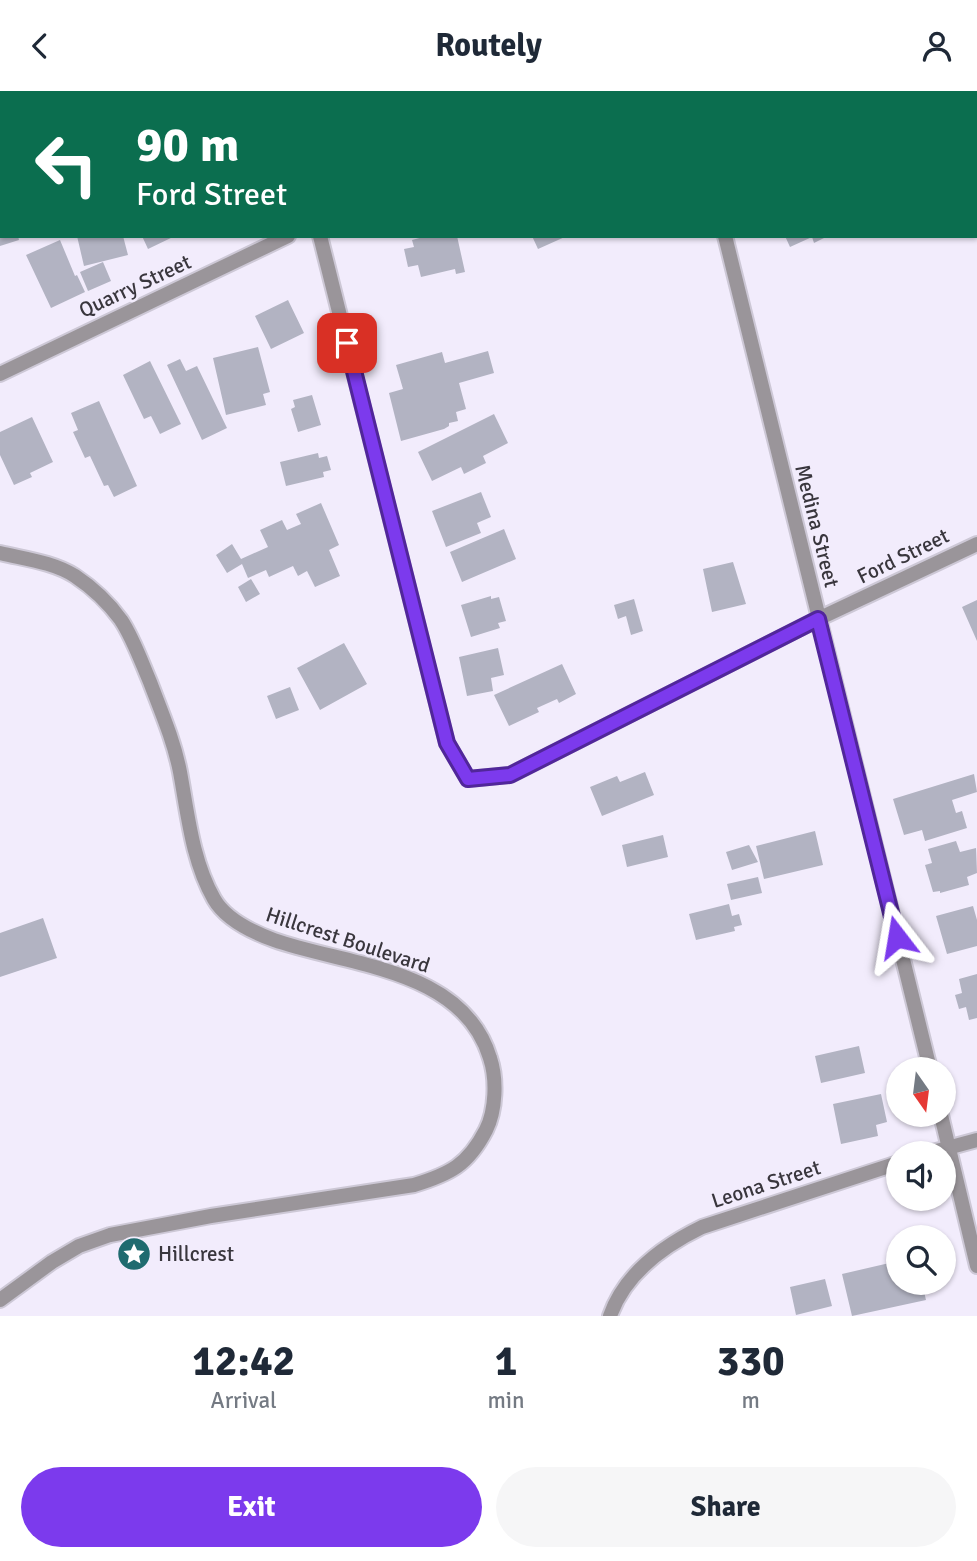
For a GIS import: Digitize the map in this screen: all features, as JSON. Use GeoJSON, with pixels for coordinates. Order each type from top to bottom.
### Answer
{"type":"FeatureCollection","features":[{"type":"Feature","properties":{"kind":"street","name":"Quarry Street"},"geometry":{"type":"LineString","coordinates":[[0,374],[284,238]]}},
{"type":"Feature","properties":{"kind":"street","name":"Ford Street"},"geometry":{"type":"LineString","coordinates":[[321,238],[447,743],[468,779],[510,775],[818,619],[977,544]]}},
{"type":"Feature","properties":{"kind":"street","name":"Medina Street"},"geometry":{"type":"LineString","coordinates":[[725,238],[927,1057]]}},
{"type":"Feature","properties":{"kind":"street","name":"Hillcrest Boulevard"},"geometry":{"type":"LineString","coordinates":[[0,553],[51,565],[74,575],[101,595],[122,621],[140,657],[169,730],[180,769],[195,851],[204,880],[216,903],[238,923],[259,935],[381,969],[418,982],[444,997],[471,1017],[485,1041],[493,1066],[494,1093],[489,1124],[477,1147],[461,1165],[441,1177],[414,1185],[199,1218],[110,1235],[79,1246],[51,1262],[0,1300]]}},
{"type":"Feature","properties":{"kind":"street"},"geometry":{"type":"LineString","coordinates":[[956,1145],[977,1140]]}},
{"type":"Feature","properties":{"kind":"street","name":"Leona Street"},"geometry":{"type":"LineString","coordinates":[[610,1316],[630,1280],[653,1256],[673,1241],[702,1227],[886,1167]]}},
{"type":"Feature","properties":{"kind":"street"},"geometry":{"type":"LineString","coordinates":[[956,1177],[977,1266]]}},
{"type":"Feature","properties":{"kind":"building"},"geometry":{"type":"Polygon","coordinates":[[[0,238],[18,238],[19,240],[0,246],[0,238]]]}},
{"type":"Feature","properties":{"kind":"building"},"geometry":{"type":"Polygon","coordinates":[[[77,238],[124,238],[128,255],[84,266],[77,238]]]}},
{"type":"Feature","properties":{"kind":"building"},"geometry":{"type":"Polygon","coordinates":[[[143,238],[171,238],[148,249],[143,238]]]}},
{"type":"Feature","properties":{"kind":"building"},"geometry":{"type":"Polygon","coordinates":[[[457,238],[465,272],[456,274],[455,269],[421,277],[418,265],[408,267],[404,249],[414,247],[412,240],[457,238]]]}},
{"type":"Feature","properties":{"kind":"building"},"geometry":{"type":"Polygon","coordinates":[[[533,238],[563,238],[538,249],[533,238]]]}},
{"type":"Feature","properties":{"kind":"building"},"geometry":{"type":"Polygon","coordinates":[[[786,238],[810,238],[790,247],[786,238]]]}},
{"type":"Feature","properties":{"kind":"building"},"geometry":{"type":"Polygon","coordinates":[[[60,240],[85,292],[51,308],[26,255],[60,240]]]}},
{"type":"Feature","properties":{"kind":"building"},"geometry":{"type":"Polygon","coordinates":[[[103,262],[111,281],[88,291],[80,272],[103,262]]]}},
{"type":"Feature","properties":{"kind":"building"},"geometry":{"type":"Polygon","coordinates":[[[288,300],[304,333],[271,349],[255,316],[288,300]]]}},
{"type":"Feature","properties":{"kind":"building"},"geometry":{"type":"Polygon","coordinates":[[[258,347],[270,392],[263,394],[266,405],[226,415],[213,358],[258,347]]]}},
{"type":"Feature","properties":{"kind":"building"},"geometry":{"type":"Polygon","coordinates":[[[488,351],[494,373],[459,383],[466,409],[456,412],[458,421],[449,423],[444,429],[401,441],[389,393],[403,389],[396,365],[442,352],[445,363],[488,351]]]}},
{"type":"Feature","properties":{"kind":"building"},"geometry":{"type":"Polygon","coordinates":[[[180,359],[186,371],[197,366],[227,428],[202,440],[167,365],[180,359]]]}},
{"type":"Feature","properties":{"kind":"building"},"geometry":{"type":"Polygon","coordinates":[[[150,361],[181,424],[160,434],[151,416],[144,419],[123,375],[150,361]]]}},
{"type":"Feature","properties":{"kind":"building"},"geometry":{"type":"Polygon","coordinates":[[[312,395],[321,425],[298,432],[291,409],[295,407],[293,400],[312,395]]]}},
{"type":"Feature","properties":{"kind":"building"},"geometry":{"type":"Polygon","coordinates":[[[99,401],[137,486],[114,497],[108,485],[104,486],[90,456],[85,458],[73,432],[78,430],[71,413],[99,401]]]}},
{"type":"Feature","properties":{"kind":"building"},"geometry":{"type":"Polygon","coordinates":[[[494,414],[508,443],[483,456],[486,463],[464,474],[461,467],[432,481],[418,452],[494,414]]]}},
{"type":"Feature","properties":{"kind":"building"},"geometry":{"type":"Polygon","coordinates":[[[32,417],[53,462],[30,473],[32,477],[14,485],[0,455],[0,432],[32,417]]]}},
{"type":"Feature","properties":{"kind":"building"},"geometry":{"type":"Polygon","coordinates":[[[318,453],[319,458],[327,456],[331,470],[323,472],[324,477],[286,486],[280,462],[318,453]]]}},
{"type":"Feature","properties":{"kind":"building"},"geometry":{"type":"Polygon","coordinates":[[[481,492],[491,517],[477,523],[481,533],[446,547],[432,511],[481,492]]]}},
{"type":"Feature","properties":{"kind":"building"},"geometry":{"type":"Polygon","coordinates":[[[321,503],[339,545],[329,550],[340,576],[315,587],[307,571],[298,576],[293,566],[269,577],[266,570],[248,578],[242,564],[227,573],[216,555],[232,544],[241,559],[268,547],[260,530],[282,520],[287,530],[301,524],[296,514],[321,503]]]}},
{"type":"Feature","properties":{"kind":"building"},"geometry":{"type":"Polygon","coordinates":[[[504,529],[516,559],[462,582],[450,552],[504,529]]]}},
{"type":"Feature","properties":{"kind":"building"},"geometry":{"type":"Polygon","coordinates":[[[733,562],[746,604],[712,612],[703,569],[733,562]]]}},
{"type":"Feature","properties":{"kind":"building"},"geometry":{"type":"Polygon","coordinates":[[[251,579],[260,594],[246,602],[238,587],[251,579]]]}},
{"type":"Feature","properties":{"kind":"building"},"geometry":{"type":"Polygon","coordinates":[[[491,596],[491,599],[499,597],[506,621],[498,623],[500,628],[471,637],[461,605],[491,596]]]}},
{"type":"Feature","properties":{"kind":"building"},"geometry":{"type":"Polygon","coordinates":[[[634,599],[643,631],[631,635],[626,616],[618,619],[614,605],[634,599]]]}},
{"type":"Feature","properties":{"kind":"building"},"geometry":{"type":"Polygon","coordinates":[[[977,600],[977,641],[962,607],[977,600]]]}},
{"type":"Feature","properties":{"kind":"building"},"geometry":{"type":"Polygon","coordinates":[[[344,643],[367,684],[320,710],[297,668],[344,643]]]}},
{"type":"Feature","properties":{"kind":"building"},"geometry":{"type":"Polygon","coordinates":[[[498,648],[504,675],[491,678],[493,691],[467,696],[459,657],[498,648]]]}},
{"type":"Feature","properties":{"kind":"building"},"geometry":{"type":"Polygon","coordinates":[[[562,664],[576,694],[559,703],[557,699],[537,708],[539,712],[509,726],[494,695],[562,664]]]}},
{"type":"Feature","properties":{"kind":"building"},"geometry":{"type":"Polygon","coordinates":[[[290,687],[299,710],[276,719],[267,696],[290,687]]]}},
{"type":"Feature","properties":{"kind":"building"},"geometry":{"type":"Polygon","coordinates":[[[645,772],[654,795],[602,816],[590,787],[617,776],[620,782],[645,772]]]}},
{"type":"Feature","properties":{"kind":"building"},"geometry":{"type":"Polygon","coordinates":[[[974,774],[977,792],[952,800],[956,813],[962,811],[967,828],[925,841],[922,830],[904,835],[893,799],[974,774]]]}},
{"type":"Feature","properties":{"kind":"building"},"geometry":{"type":"Polygon","coordinates":[[[815,831],[823,865],[764,879],[756,846],[815,831]]]}},
{"type":"Feature","properties":{"kind":"building"},"geometry":{"type":"Polygon","coordinates":[[[663,835],[668,857],[627,867],[622,845],[663,835]]]}},
{"type":"Feature","properties":{"kind":"building"},"geometry":{"type":"Polygon","coordinates":[[[956,841],[960,852],[976,848],[977,873],[967,877],[969,885],[940,893],[933,892],[925,865],[932,863],[928,849],[956,841]]]}},
{"type":"Feature","properties":{"kind":"building"},"geometry":{"type":"Polygon","coordinates":[[[749,845],[758,862],[732,870],[726,852],[749,845]]]}},
{"type":"Feature","properties":{"kind":"building"},"geometry":{"type":"Polygon","coordinates":[[[758,877],[762,893],[731,900],[727,884],[758,877]]]}},
{"type":"Feature","properties":{"kind":"building"},"geometry":{"type":"Polygon","coordinates":[[[729,904],[732,916],[739,914],[742,925],[734,927],[735,931],[696,940],[689,914],[729,904]]]}},
{"type":"Feature","properties":{"kind":"building"},"geometry":{"type":"Polygon","coordinates":[[[973,906],[977,920],[977,946],[947,954],[936,916],[973,906]]]}},
{"type":"Feature","properties":{"kind":"building"},"geometry":{"type":"Polygon","coordinates":[[[43,918],[57,958],[0,977],[0,933],[43,918]]]}},
{"type":"Feature","properties":{"kind":"building"},"geometry":{"type":"Polygon","coordinates":[[[977,974],[977,1018],[969,1020],[966,1007],[959,1009],[955,995],[962,993],[959,979],[977,974]]]}},
{"type":"Feature","properties":{"kind":"building"},"geometry":{"type":"Polygon","coordinates":[[[859,1046],[865,1073],[821,1083],[815,1056],[859,1046]]]}},
{"type":"Feature","properties":{"kind":"building"},"geometry":{"type":"Polygon","coordinates":[[[881,1094],[886,1122],[876,1125],[878,1136],[841,1144],[833,1104],[881,1094]]]}},
{"type":"Feature","properties":{"kind":"building"},"geometry":{"type":"Polygon","coordinates":[[[886,1264],[886,1295],[925,1295],[926,1300],[852,1316],[842,1274],[886,1264]]]}},
{"type":"Feature","properties":{"kind":"building"},"geometry":{"type":"Polygon","coordinates":[[[825,1279],[832,1306],[796,1315],[790,1287],[825,1279]]]}},
{"type":"Feature","properties":{"kind":"place","name":"Hillcrest"},"geometry":{"type":"Point","coordinates":[134,1254]}},
{"type":"Feature","properties":{"kind":"route"},"geometry":{"type":"LineString","coordinates":[[347,343],[447,743],[468,779],[510,775],[818,619],[897,937]]}}]}
